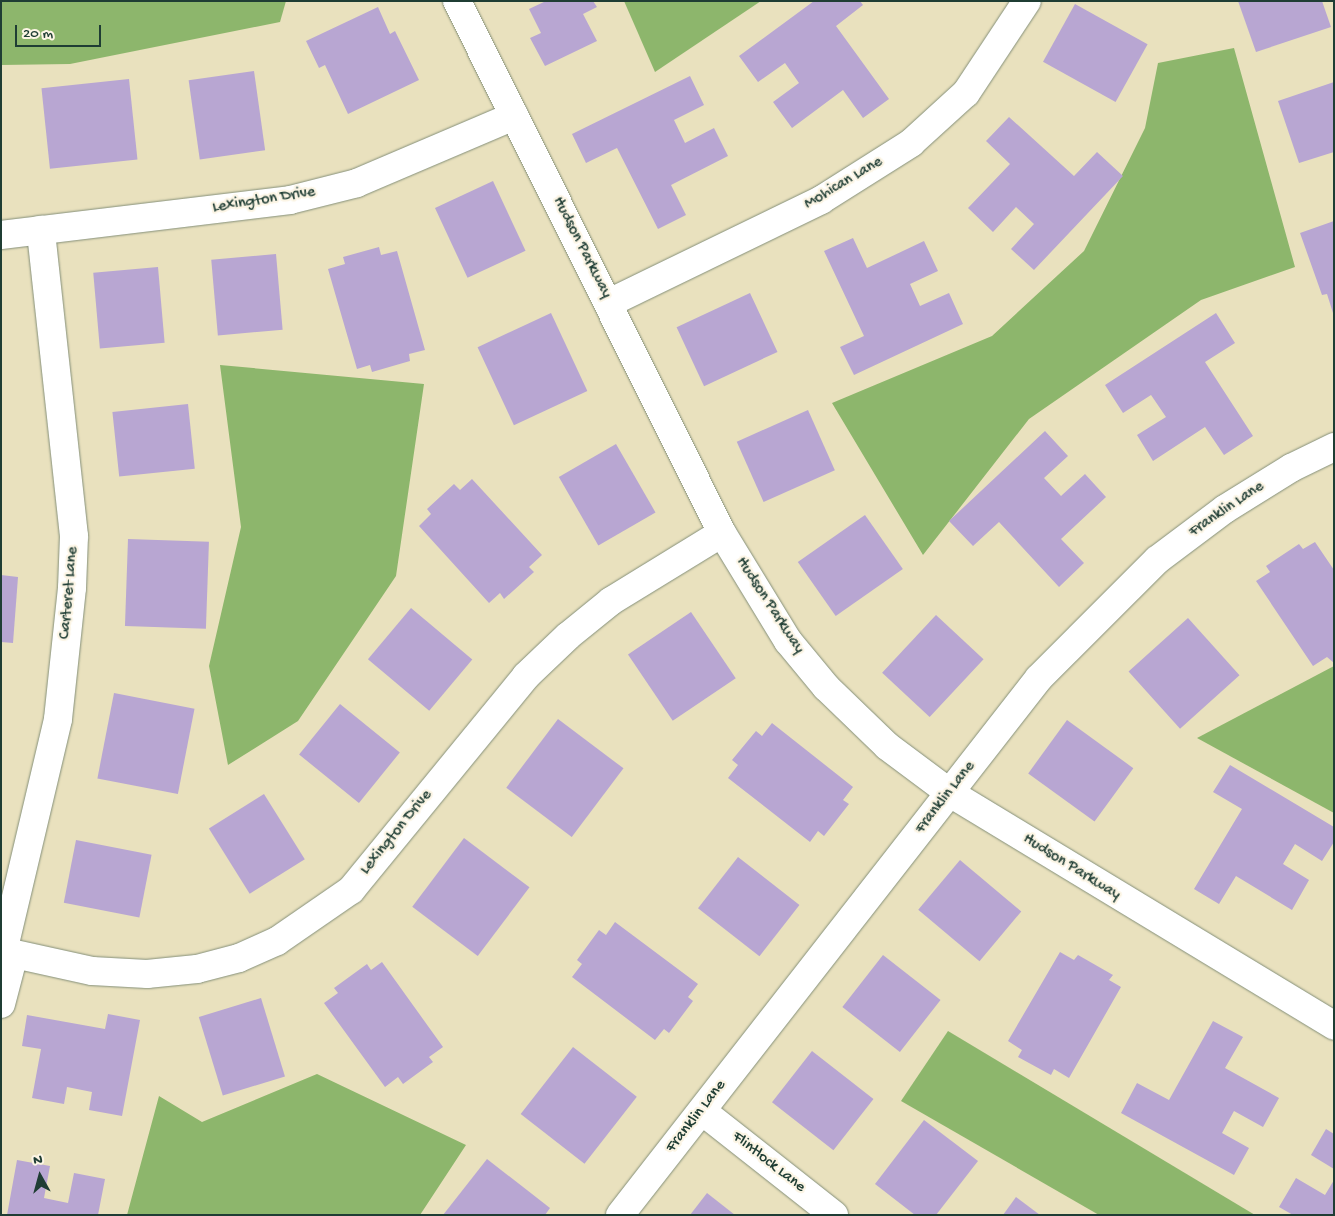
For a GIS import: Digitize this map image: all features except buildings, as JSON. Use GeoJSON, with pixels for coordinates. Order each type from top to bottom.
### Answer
{"type":"FeatureCollection","features":[{"type":"Feature","properties":{"kind":"street","name":"Hudson Parkway"},"geometry":{"type":"LineString","coordinates":[[457,1],[722,533],[788,641],[826,687],[888,746],[950,793],[1334,1026]]}},
{"type":"Feature","properties":{"kind":"street","name":"Mohican Lane"},"geometry":{"type":"LineString","coordinates":[[609,303],[821,200],[911,143],[966,93],[1027,1]]}},
{"type":"Feature","properties":{"kind":"street","name":"Lexington Drive"},"geometry":{"type":"LineString","coordinates":[[1,235],[290,200],[357,183],[514,116]]}},
{"type":"Feature","properties":{"kind":"street","name":"Carteret Lane"},"geometry":{"type":"LineString","coordinates":[[1,1004],[6,952],[58,719],[72,588],[74,536],[41,230]]}},
{"type":"Feature","properties":{"kind":"street","name":"Franklin Lane"},"geometry":{"type":"LineString","coordinates":[[620,1215],[1039,678],[1158,560],[1225,509],[1291,468],[1334,447]]}},
{"type":"Feature","properties":{"kind":"street","name":"Lexington Drive"},"geometry":{"type":"LineString","coordinates":[[6,952],[92,971],[147,974],[205,966],[239,958],[277,940],[351,890],[526,676],[568,636],[612,601],[722,533]]}},
{"type":"Feature","properties":{"kind":"street","name":"Flintlock Lane"},"geometry":{"type":"LineString","coordinates":[[702,1111],[834,1215]]}},
{"type":"Feature","properties":{"kind":"green space"},"geometry":{"type":"Polygon","coordinates":[[[1,1],[286,1],[280,22],[70,64],[1,65],[1,1]]]}},
{"type":"Feature","properties":{"kind":"green space"},"geometry":{"type":"Polygon","coordinates":[[[624,1],[761,1],[655,72],[624,1]]]}},
{"type":"Feature","properties":{"kind":"green space"},"geometry":{"type":"Polygon","coordinates":[[[1234,48],[1295,267],[1201,300],[1029,419],[923,555],[832,403],[992,336],[1084,251],[1145,128],[1158,63],[1234,48]]]}},
{"type":"Feature","properties":{"kind":"green space"},"geometry":{"type":"Polygon","coordinates":[[[220,365],[424,384],[396,576],[298,721],[228,765],[209,666],[241,527],[220,365]]]}},
{"type":"Feature","properties":{"kind":"green space"},"geometry":{"type":"Polygon","coordinates":[[[1334,666],[1334,813],[1197,738],[1334,666]]]}},
{"type":"Feature","properties":{"kind":"green space"},"geometry":{"type":"Polygon","coordinates":[[[948,1031],[1255,1215],[1099,1215],[901,1101],[948,1031]]]}},
{"type":"Feature","properties":{"kind":"green space"},"geometry":{"type":"Polygon","coordinates":[[[317,1074],[466,1145],[420,1215],[127,1215],[159,1096],[202,1122],[317,1074]]]}}]}
